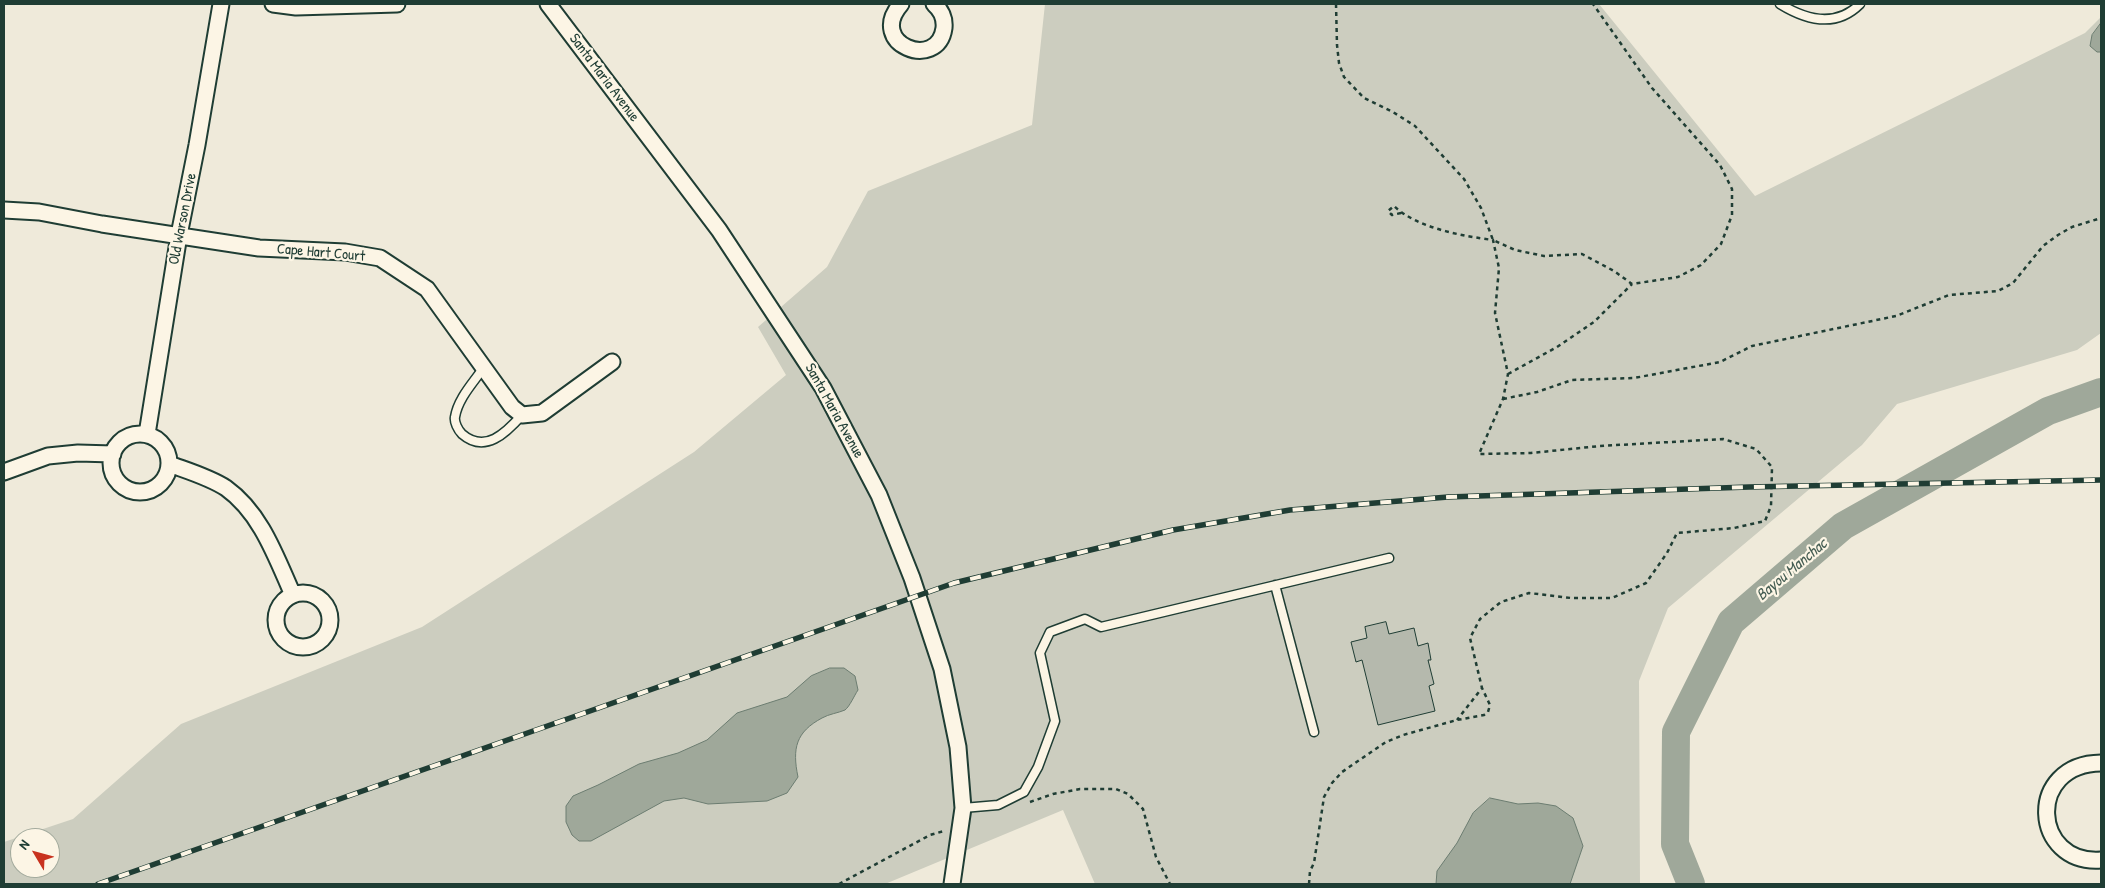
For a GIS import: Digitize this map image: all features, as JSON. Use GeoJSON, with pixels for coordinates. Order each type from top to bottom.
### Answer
{"type":"FeatureCollection","features":[{"type":"Feature","properties":{"kind":"street","name":"Old Warson Drive"},"geometry":{"type":"LineString","coordinates":[[147,434],[178,235],[197,146],[221,4]]}},
{"type":"Feature","properties":{"kind":"street"},"geometry":{"type":"LineString","coordinates":[[273,4],[296,7],[397,4]]}},
{"type":"Feature","properties":{"kind":"street","name":"Santa Maria Avenue"},"geometry":{"type":"LineString","coordinates":[[548,4],[719,230],[823,388],[879,495],[912,578],[942,669],[958,747],[963,808],[952,884]]}},
{"type":"Feature","properties":{"kind":"street"},"geometry":{"type":"LineString","coordinates":[[901,4],[895,11],[892,31],[897,41],[905,48],[914,51],[925,50],[941,38],[944,28],[944,17],[939,8],[934,4]]}},
{"type":"Feature","properties":{"kind":"street","name":"Cape Hart Court"},"geometry":{"type":"LineString","coordinates":[[4,210],[39,212],[102,224],[259,248],[345,252],[380,258],[427,289],[512,407],[522,415]]}},
{"type":"Feature","properties":{"kind":"street"},"geometry":{"type":"LineString","coordinates":[[522,415],[542,412],[612,362]]}},
{"type":"Feature","properties":{"kind":"street"},"geometry":{"type":"LineString","coordinates":[[136,434],[147,434],[156,438],[163,445],[168,454],[169,464],[166,476],[158,485],[147,491],[135,491],[124,486],[116,478],[112,466],[113,454],[118,445],[126,438],[136,434]]}},
{"type":"Feature","properties":{"kind":"street"},"geometry":{"type":"LineString","coordinates":[[4,472],[48,456],[78,453],[113,454]]}},
{"type":"Feature","properties":{"kind":"street"},"geometry":{"type":"LineString","coordinates":[[169,464],[198,474],[225,488],[243,502],[263,532],[293,595]]}},
{"type":"Feature","properties":{"kind":"street"},"geometry":{"type":"LineString","coordinates":[[2101,763],[2085,763],[2071,769],[2059,779],[2050,792],[2046,808],[2048,823],[2054,838],[2064,849],[2077,857],[2092,861],[2101,860]]}},
{"type":"Feature","properties":{"kind":"lane"},"geometry":{"type":"LineString","coordinates":[[1780,4],[1808,18],[1823,20],[1853,11],[1860,4]]}},
{"type":"Feature","properties":{"kind":"lane"},"geometry":{"type":"LineString","coordinates":[[484,367],[461,400],[455,418],[459,432],[470,440],[487,443],[508,432],[522,415]]}},
{"type":"Feature","properties":{"kind":"lane"},"geometry":{"type":"LineString","coordinates":[[963,808],[998,805],[1024,792],[1038,767],[1055,721],[1040,652],[1050,632],[1085,619],[1101,627],[1389,558]]}},
{"type":"Feature","properties":{"kind":"lane"},"geometry":{"type":"LineString","coordinates":[[1275,585],[1314,732]]}},
{"type":"Feature","properties":{"kind":"path"},"geometry":{"type":"LineString","coordinates":[[1309,884],[1324,797],[1332,783],[1342,772],[1386,742],[1403,735],[1457,720],[1484,715],[1488,712],[1490,702],[1482,688],[1470,638],[1480,619],[1502,602],[1529,593],[1571,598],[1612,598],[1646,583],[1668,553],[1677,533],[1734,528],[1765,521],[1772,506],[1772,467],[1756,449],[1722,439],[1600,446],[1531,453],[1479,454],[1503,399],[1508,374],[1495,313],[1499,268],[1493,240],[1481,208],[1464,179],[1415,126],[1393,112],[1364,98],[1344,76],[1337,45],[1336,4]]}},
{"type":"Feature","properties":{"kind":"path"},"geometry":{"type":"LineString","coordinates":[[1508,374],[1557,347],[1594,322],[1632,284],[1678,278],[1701,264],[1720,244],[1732,216],[1732,189],[1720,165],[1652,88],[1592,4]]}},
{"type":"Feature","properties":{"kind":"path"},"geometry":{"type":"LineString","coordinates":[[1401,213],[1392,215],[1388,211],[1394,206],[1401,213],[1455,235],[1493,240],[1516,250],[1544,256],[1582,254],[1614,271],[1632,284]]}},
{"type":"Feature","properties":{"kind":"path"},"geometry":{"type":"LineString","coordinates":[[1503,399],[1536,392],[1572,380],[1634,378],[1720,362],[1752,346],[1896,316],[1949,295],[1974,291],[1998,291],[2013,283],[2043,246],[2058,234],[2072,227],[2101,218]]}},
{"type":"Feature","properties":{"kind":"path"},"geometry":{"type":"LineString","coordinates":[[1457,720],[1482,688]]}},
{"type":"Feature","properties":{"kind":"path"},"geometry":{"type":"LineString","coordinates":[[1026,804],[1053,794],[1080,789],[1116,789],[1128,794],[1143,809],[1156,857],[1170,884]]}},
{"type":"Feature","properties":{"kind":"path"},"geometry":{"type":"LineString","coordinates":[[839,884],[930,835],[960,827]]}},
{"type":"Feature","properties":{"kind":"shaded area"},"geometry":{"type":"Polygon","coordinates":[[[1045,4],[1599,4],[1755,196],[2085,33],[2101,17],[2101,333],[2077,350],[1897,404],[1862,445],[1668,608],[1639,681],[1640,884],[1095,884],[1063,810],[885,884],[4,884],[4,842],[10,840],[10,878],[60,878],[60,828],[46,828],[73,819],[181,724],[422,627],[694,452],[786,375],[758,327],[827,267],[868,191],[1032,125],[1045,4]]]}},
{"type":"Feature","properties":{"kind":"shaded area"},"geometry":{"type":"Polygon","coordinates":[[[2101,23],[2101,52],[2097,52],[2090,46],[2092,35],[2101,23]]]}},
{"type":"Feature","properties":{"kind":"shaded area"},"geometry":{"type":"Polygon","coordinates":[[[830,668],[844,668],[855,676],[858,690],[845,710],[828,715],[813,723],[801,735],[796,749],[798,777],[787,793],[767,801],[708,804],[684,798],[664,801],[591,841],[579,841],[572,835],[566,822],[566,806],[573,796],[639,764],[678,753],[707,740],[737,713],[787,697],[811,676],[830,668]]]}},
{"type":"Feature","properties":{"kind":"shaded area"},"geometry":{"type":"Polygon","coordinates":[[[1490,798],[1518,804],[1538,803],[1556,806],[1573,818],[1583,846],[1570,884],[1436,884],[1437,871],[1457,843],[1473,813],[1490,798]]]}},
{"type":"Feature","properties":{"kind":"building"},"geometry":{"type":"Polygon","coordinates":[[[1386,622],[1389,634],[1414,628],[1418,646],[1428,643],[1431,660],[1428,660],[1434,684],[1429,686],[1435,711],[1378,725],[1362,660],[1356,662],[1351,642],[1367,638],[1365,627],[1386,622]]]}},
{"type":"Feature","properties":{"kind":"waterway","name":"Bayou Manchac"},"geometry":{"type":"LineString","coordinates":[[1691,884],[1675,844],[1676,732],[1731,622],[1843,526],[2048,411],[2101,392]]}},
{"type":"Feature","properties":{"kind":"railway"},"geometry":{"type":"LineString","coordinates":[[98,884],[954,583],[1173,530],[1290,510],[1448,497],[1749,487],[2101,480]]}}]}
